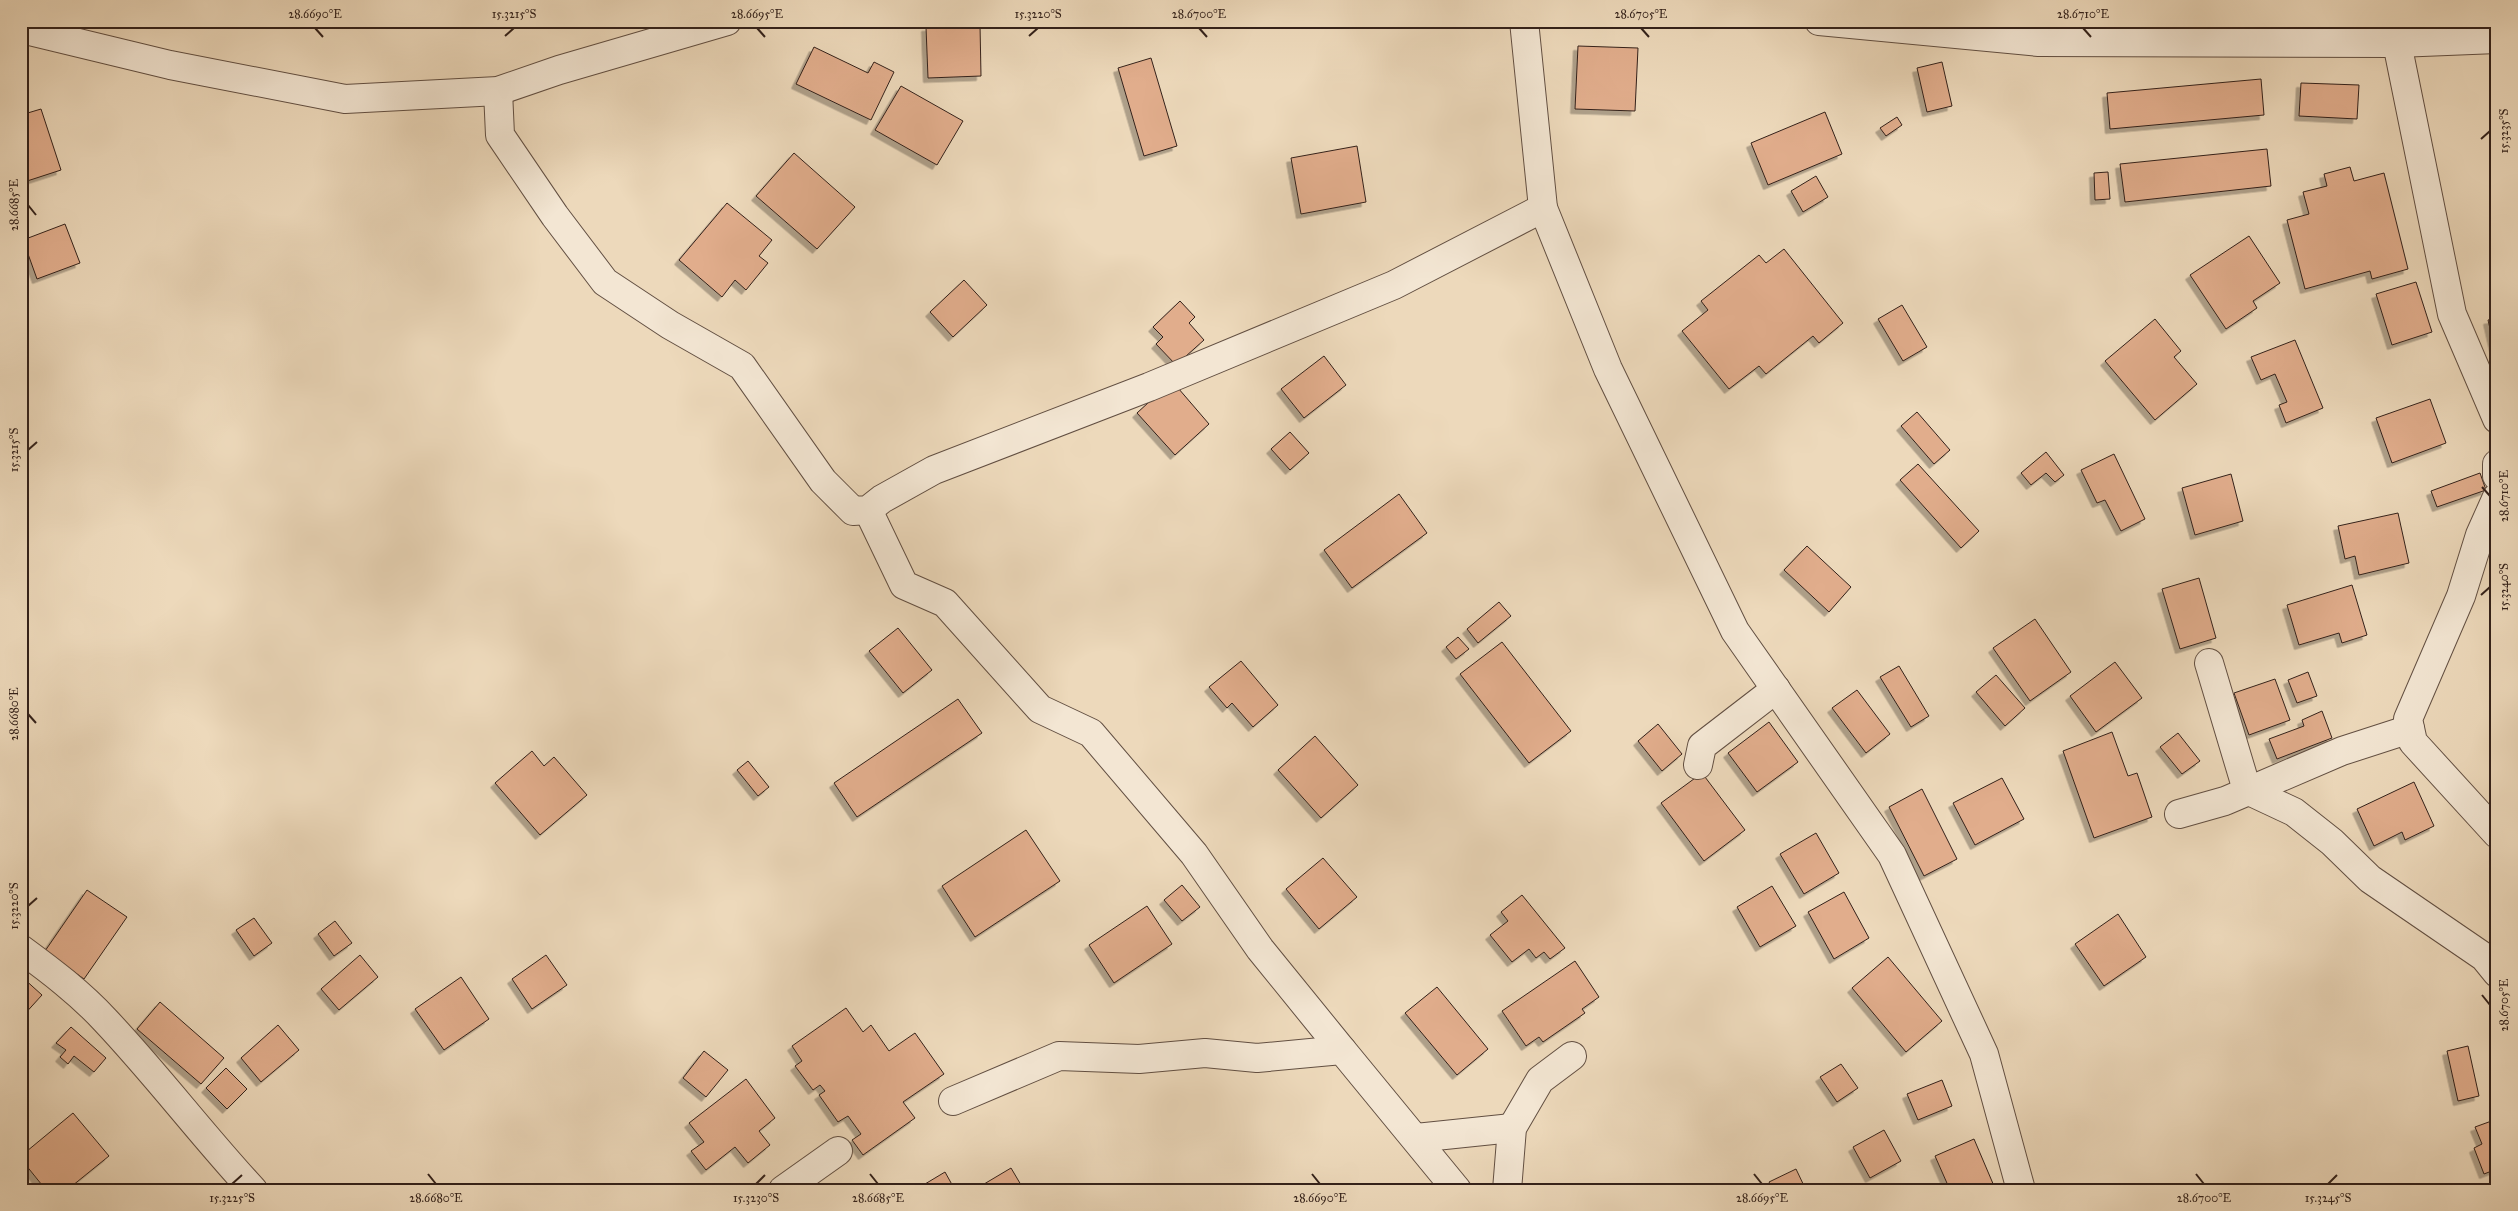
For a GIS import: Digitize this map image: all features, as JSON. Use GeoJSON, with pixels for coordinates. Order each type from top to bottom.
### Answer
{"type":"FeatureCollection","features":[{"type":"Feature","properties":{"kind":"street"},"geometry":{"type":"LineString","coordinates":[[21,29],[170,65],[346,99],[498,91],[559,70],[727,21]]}},
{"type":"Feature","properties":{"kind":"street"},"geometry":{"type":"LineString","coordinates":[[1524,21],[1543,208],[1608,369],[1735,631],[1892,855],[1984,1054],[2021,1190]]}},
{"type":"Feature","properties":{"kind":"street"},"geometry":{"type":"LineString","coordinates":[[1819,21],[2039,42],[2396,32],[2497,39]]}},
{"type":"Feature","properties":{"kind":"street"},"geometry":{"type":"LineString","coordinates":[[2396,32],[2452,314],[2497,419]]}},
{"type":"Feature","properties":{"kind":"street"},"geometry":{"type":"LineString","coordinates":[[498,91],[500,135],[555,216],[605,282],[670,325],[742,366],[823,481],[853,510],[868,510],[882,499],[934,470],[1149,387],[1394,285],[1543,208]]}},
{"type":"Feature","properties":{"kind":"street"},"geometry":{"type":"LineString","coordinates":[[2497,464],[2497,476]]}},
{"type":"Feature","properties":{"kind":"street"},"geometry":{"type":"LineString","coordinates":[[2497,497],[2480,535],[2461,596],[2408,719],[2413,742],[2497,834]]}},
{"type":"Feature","properties":{"kind":"street"},"geometry":{"type":"LineString","coordinates":[[868,510],[904,585],[945,603],[1040,709],[1091,733],[1194,854],[1260,949],[1457,1190]]}},
{"type":"Feature","properties":{"kind":"street"},"geometry":{"type":"LineString","coordinates":[[2209,663],[2247,790],[2294,812],[2332,842],[2370,879],[2484,957],[2497,973]]}},
{"type":"Feature","properties":{"kind":"street"},"geometry":{"type":"LineString","coordinates":[[1698,765],[1702,746],[1776,689]]}},
{"type":"Feature","properties":{"kind":"street"},"geometry":{"type":"LineString","coordinates":[[2179,814],[2225,801],[2342,751],[2410,729]]}},
{"type":"Feature","properties":{"kind":"street"},"geometry":{"type":"LineString","coordinates":[[21,948],[62,980],[105,1020],[213,1147],[253,1190]]}},
{"type":"Feature","properties":{"kind":"street"},"geometry":{"type":"LineString","coordinates":[[953,1101],[1059,1056],[1139,1059],[1205,1053],[1257,1058],[1342,1050]]}},
{"type":"Feature","properties":{"kind":"street"},"geometry":{"type":"LineString","coordinates":[[1507,1190],[1512,1128],[1540,1080],[1572,1056]]}},
{"type":"Feature","properties":{"kind":"street"},"geometry":{"type":"LineString","coordinates":[[1416,1138],[1512,1128]]}},
{"type":"Feature","properties":{"kind":"street"},"geometry":{"type":"LineString","coordinates":[[783,1190],[838,1151]]}},
{"type":"Feature","properties":{"kind":"building"},"geometry":{"type":"Polygon","coordinates":[[[2289,21],[2368,21],[2369,35],[2291,42],[2289,21]]]}},
{"type":"Feature","properties":{"kind":"building"},"geometry":{"type":"Polygon","coordinates":[[[980,25],[981,76],[928,78],[926,27],[980,25]]]}},
{"type":"Feature","properties":{"kind":"building"},"geometry":{"type":"Polygon","coordinates":[[[1578,46],[1638,48],[1635,111],[1575,109],[1578,46]]]}},
{"type":"Feature","properties":{"kind":"building"},"geometry":{"type":"Polygon","coordinates":[[[814,47],[868,73],[874,62],[894,72],[871,120],[796,84],[814,47]]]}},
{"type":"Feature","properties":{"kind":"building"},"geometry":{"type":"Polygon","coordinates":[[[1151,58],[1177,146],[1144,156],[1118,68],[1151,58]]]}},
{"type":"Feature","properties":{"kind":"building"},"geometry":{"type":"Polygon","coordinates":[[[1942,62],[1952,106],[1927,112],[1917,68],[1942,62]]]}},
{"type":"Feature","properties":{"kind":"building"},"geometry":{"type":"Polygon","coordinates":[[[2261,79],[2264,115],[2110,129],[2107,93],[2261,79]]]}},
{"type":"Feature","properties":{"kind":"building"},"geometry":{"type":"Polygon","coordinates":[[[2301,83],[2359,85],[2357,119],[2299,116],[2301,83]]]}},
{"type":"Feature","properties":{"kind":"building"},"geometry":{"type":"Polygon","coordinates":[[[901,86],[963,121],[937,165],[875,130],[901,86]]]}},
{"type":"Feature","properties":{"kind":"building"},"geometry":{"type":"Polygon","coordinates":[[[41,109],[61,170],[21,183],[21,115],[41,109]]]}},
{"type":"Feature","properties":{"kind":"building"},"geometry":{"type":"Polygon","coordinates":[[[1825,112],[1842,154],[1768,185],[1751,143],[1825,112]]]}},
{"type":"Feature","properties":{"kind":"building"},"geometry":{"type":"Polygon","coordinates":[[[1897,117],[1902,125],[1886,136],[1880,128],[1897,117]]]}},
{"type":"Feature","properties":{"kind":"building"},"geometry":{"type":"Polygon","coordinates":[[[1357,146],[1366,202],[1301,214],[1291,158],[1357,146]]]}},
{"type":"Feature","properties":{"kind":"building"},"geometry":{"type":"Polygon","coordinates":[[[2267,149],[2271,186],[2125,202],[2120,164],[2267,149]]]}},
{"type":"Feature","properties":{"kind":"building"},"geometry":{"type":"Polygon","coordinates":[[[794,153],[855,207],[817,249],[756,196],[794,153]]]}},
{"type":"Feature","properties":{"kind":"building"},"geometry":{"type":"Polygon","coordinates":[[[2350,167],[2354,181],[2384,173],[2408,269],[2372,279],[2370,271],[2305,289],[2287,220],[2309,214],[2303,192],[2327,186],[2324,174],[2350,167]]]}},
{"type":"Feature","properties":{"kind":"building"},"geometry":{"type":"Polygon","coordinates":[[[2108,172],[2110,199],[2095,200],[2094,173],[2108,172]]]}},
{"type":"Feature","properties":{"kind":"building"},"geometry":{"type":"Polygon","coordinates":[[[1816,176],[1828,197],[1803,212],[1791,191],[1816,176]]]}},
{"type":"Feature","properties":{"kind":"building"},"geometry":{"type":"Polygon","coordinates":[[[727,203],[772,240],[759,256],[768,263],[746,290],[735,280],[722,297],[679,260],[727,203]]]}},
{"type":"Feature","properties":{"kind":"building"},"geometry":{"type":"Polygon","coordinates":[[[65,224],[80,263],[37,279],[23,240],[65,224]]]}},
{"type":"Feature","properties":{"kind":"building"},"geometry":{"type":"Polygon","coordinates":[[[2249,236],[2280,283],[2253,301],[2257,308],[2226,329],[2190,275],[2249,236]]]}},
{"type":"Feature","properties":{"kind":"building"},"geometry":{"type":"Polygon","coordinates":[[[1784,249],[1843,323],[1819,343],[1813,336],[1766,374],[1759,366],[1729,389],[1682,331],[1708,310],[1701,301],[1759,255],[1766,263],[1784,249]]]}},
{"type":"Feature","properties":{"kind":"building"},"geometry":{"type":"Polygon","coordinates":[[[964,280],[987,305],[953,337],[930,312],[964,280]]]}},
{"type":"Feature","properties":{"kind":"building"},"geometry":{"type":"Polygon","coordinates":[[[2416,282],[2432,332],[2392,345],[2376,294],[2416,282]]]}},
{"type":"Feature","properties":{"kind":"building"},"geometry":{"type":"Polygon","coordinates":[[[1180,301],[1195,317],[1189,323],[1204,340],[1176,365],[1156,344],[1163,337],[1153,327],[1180,301]]]}},
{"type":"Feature","properties":{"kind":"building"},"geometry":{"type":"Polygon","coordinates":[[[1902,305],[1927,347],[1903,361],[1878,319],[1902,305]]]}},
{"type":"Feature","properties":{"kind":"building"},"geometry":{"type":"Polygon","coordinates":[[[2497,318],[2497,355],[2496,355],[2488,320],[2497,318]]]}},
{"type":"Feature","properties":{"kind":"building"},"geometry":{"type":"Polygon","coordinates":[[[2155,319],[2181,351],[2174,357],[2197,384],[2155,420],[2105,361],[2155,319]]]}},
{"type":"Feature","properties":{"kind":"building"},"geometry":{"type":"Polygon","coordinates":[[[2295,340],[2323,408],[2286,423],[2279,405],[2287,402],[2275,374],[2261,380],[2251,357],[2295,340]]]}},
{"type":"Feature","properties":{"kind":"building"},"geometry":{"type":"Polygon","coordinates":[[[1324,356],[1346,385],[1304,418],[1281,389],[1324,356]]]}},
{"type":"Feature","properties":{"kind":"building"},"geometry":{"type":"Polygon","coordinates":[[[1172,381],[1209,424],[1175,455],[1137,413],[1172,381]]]}},
{"type":"Feature","properties":{"kind":"building"},"geometry":{"type":"Polygon","coordinates":[[[2430,399],[2446,443],[2392,463],[2376,418],[2430,399]]]}},
{"type":"Feature","properties":{"kind":"building"},"geometry":{"type":"Polygon","coordinates":[[[1917,412],[1950,450],[1934,464],[1901,426],[1917,412]]]}},
{"type":"Feature","properties":{"kind":"building"},"geometry":{"type":"Polygon","coordinates":[[[1290,432],[1309,453],[1290,470],[1271,449],[1290,432]]]}},
{"type":"Feature","properties":{"kind":"building"},"geometry":{"type":"Polygon","coordinates":[[[2046,452],[2064,475],[2055,482],[2046,473],[2031,485],[2021,473],[2046,452]]]}},
{"type":"Feature","properties":{"kind":"building"},"geometry":{"type":"Polygon","coordinates":[[[2114,454],[2145,519],[2121,531],[2105,500],[2097,503],[2081,470],[2114,454]]]}},
{"type":"Feature","properties":{"kind":"building"},"geometry":{"type":"Polygon","coordinates":[[[1918,464],[1979,531],[1961,548],[1900,480],[1918,464]]]}},
{"type":"Feature","properties":{"kind":"building"},"geometry":{"type":"Polygon","coordinates":[[[2480,473],[2486,490],[2437,507],[2431,491],[2480,473]]]}},
{"type":"Feature","properties":{"kind":"building"},"geometry":{"type":"Polygon","coordinates":[[[2231,474],[2243,521],[2195,535],[2182,488],[2231,474]]]}},
{"type":"Feature","properties":{"kind":"building"},"geometry":{"type":"Polygon","coordinates":[[[1399,494],[1427,533],[1352,588],[1324,550],[1399,494]]]}},
{"type":"Feature","properties":{"kind":"building"},"geometry":{"type":"Polygon","coordinates":[[[2398,513],[2409,563],[2359,575],[2355,556],[2345,559],[2338,526],[2398,513]]]}},
{"type":"Feature","properties":{"kind":"building"},"geometry":{"type":"Polygon","coordinates":[[[1807,546],[1851,587],[1829,612],[1784,570],[1807,546]]]}},
{"type":"Feature","properties":{"kind":"building"},"geometry":{"type":"Polygon","coordinates":[[[2199,578],[2216,638],[2180,649],[2162,589],[2199,578]]]}},
{"type":"Feature","properties":{"kind":"building"},"geometry":{"type":"Polygon","coordinates":[[[2352,585],[2367,635],[2342,643],[2339,633],[2299,645],[2287,605],[2352,585]]]}},
{"type":"Feature","properties":{"kind":"building"},"geometry":{"type":"Polygon","coordinates":[[[1499,602],[1511,616],[1478,643],[1467,629],[1499,602]]]}},
{"type":"Feature","properties":{"kind":"building"},"geometry":{"type":"Polygon","coordinates":[[[2035,619],[2071,672],[2030,701],[1993,648],[2035,619]]]}},
{"type":"Feature","properties":{"kind":"building"},"geometry":{"type":"Polygon","coordinates":[[[898,628],[932,670],[903,693],[869,651],[898,628]]]}},
{"type":"Feature","properties":{"kind":"building"},"geometry":{"type":"Polygon","coordinates":[[[1458,637],[1469,649],[1456,659],[1446,647],[1458,637]]]}},
{"type":"Feature","properties":{"kind":"building"},"geometry":{"type":"Polygon","coordinates":[[[1502,642],[1571,731],[1529,763],[1460,674],[1502,642]]]}},
{"type":"Feature","properties":{"kind":"building"},"geometry":{"type":"Polygon","coordinates":[[[1241,661],[1278,705],[1253,727],[1232,703],[1227,708],[1209,687],[1241,661]]]}},
{"type":"Feature","properties":{"kind":"building"},"geometry":{"type":"Polygon","coordinates":[[[2115,662],[2142,698],[2096,732],[2070,696],[2115,662]]]}},
{"type":"Feature","properties":{"kind":"building"},"geometry":{"type":"Polygon","coordinates":[[[1899,666],[1929,716],[1911,727],[1880,677],[1899,666]]]}},
{"type":"Feature","properties":{"kind":"building"},"geometry":{"type":"Polygon","coordinates":[[[2308,672],[2317,696],[2297,703],[2288,680],[2308,672]]]}},
{"type":"Feature","properties":{"kind":"building"},"geometry":{"type":"Polygon","coordinates":[[[1996,675],[2025,708],[2005,726],[1976,692],[1996,675]]]}},
{"type":"Feature","properties":{"kind":"building"},"geometry":{"type":"Polygon","coordinates":[[[2275,679],[2290,720],[2249,735],[2234,693],[2275,679]]]}},
{"type":"Feature","properties":{"kind":"building"},"geometry":{"type":"Polygon","coordinates":[[[1857,690],[1890,734],[1866,753],[1832,708],[1857,690]]]}},
{"type":"Feature","properties":{"kind":"building"},"geometry":{"type":"Polygon","coordinates":[[[958,699],[982,733],[857,817],[834,783],[958,699]]]}},
{"type":"Feature","properties":{"kind":"building"},"geometry":{"type":"Polygon","coordinates":[[[2322,711],[2332,738],[2277,759],[2269,739],[2304,726],[2302,720],[2322,711]]]}},
{"type":"Feature","properties":{"kind":"building"},"geometry":{"type":"Polygon","coordinates":[[[1769,722],[1798,762],[1757,792],[1728,753],[1769,722]]]}},
{"type":"Feature","properties":{"kind":"building"},"geometry":{"type":"Polygon","coordinates":[[[1658,724],[1682,754],[1662,771],[1638,741],[1658,724]]]}},
{"type":"Feature","properties":{"kind":"building"},"geometry":{"type":"Polygon","coordinates":[[[2112,732],[2128,776],[2137,773],[2152,817],[2094,838],[2063,751],[2112,732]]]}},
{"type":"Feature","properties":{"kind":"building"},"geometry":{"type":"Polygon","coordinates":[[[2178,733],[2200,761],[2182,774],[2160,747],[2178,733]]]}},
{"type":"Feature","properties":{"kind":"building"},"geometry":{"type":"Polygon","coordinates":[[[1315,736],[1358,785],[1321,818],[1278,770],[1315,736]]]}},
{"type":"Feature","properties":{"kind":"building"},"geometry":{"type":"Polygon","coordinates":[[[532,751],[544,766],[554,757],[587,795],[540,835],[495,783],[532,751]]]}},
{"type":"Feature","properties":{"kind":"building"},"geometry":{"type":"Polygon","coordinates":[[[748,761],[769,787],[758,796],[737,770],[748,761]]]}},
{"type":"Feature","properties":{"kind":"building"},"geometry":{"type":"Polygon","coordinates":[[[1702,773],[1745,830],[1704,861],[1661,803],[1702,773]]]}},
{"type":"Feature","properties":{"kind":"building"},"geometry":{"type":"Polygon","coordinates":[[[2002,778],[2024,819],[1975,845],[1953,803],[2002,778]]]}},
{"type":"Feature","properties":{"kind":"building"},"geometry":{"type":"Polygon","coordinates":[[[2414,782],[2434,826],[2405,840],[2402,832],[2374,846],[2357,809],[2414,782]]]}},
{"type":"Feature","properties":{"kind":"building"},"geometry":{"type":"Polygon","coordinates":[[[1922,789],[1957,859],[1924,876],[1889,807],[1922,789]]]}},
{"type":"Feature","properties":{"kind":"building"},"geometry":{"type":"Polygon","coordinates":[[[1026,830],[1060,881],[975,937],[942,886],[1026,830]]]}},
{"type":"Feature","properties":{"kind":"building"},"geometry":{"type":"Polygon","coordinates":[[[1816,833],[1839,873],[1804,894],[1780,854],[1816,833]]]}},
{"type":"Feature","properties":{"kind":"building"},"geometry":{"type":"Polygon","coordinates":[[[1323,858],[1357,897],[1319,929],[1286,889],[1323,858]]]}},
{"type":"Feature","properties":{"kind":"building"},"geometry":{"type":"Polygon","coordinates":[[[1182,885],[1200,907],[1182,921],[1164,900],[1182,885]]]}},
{"type":"Feature","properties":{"kind":"building"},"geometry":{"type":"Polygon","coordinates":[[[1772,886],[1796,926],[1760,947],[1737,907],[1772,886]]]}},
{"type":"Feature","properties":{"kind":"building"},"geometry":{"type":"Polygon","coordinates":[[[87,890],[127,917],[84,979],[45,951],[87,890]]]}},
{"type":"Feature","properties":{"kind":"building"},"geometry":{"type":"Polygon","coordinates":[[[1844,892],[1869,938],[1834,959],[1808,912],[1844,892]]]}},
{"type":"Feature","properties":{"kind":"building"},"geometry":{"type":"Polygon","coordinates":[[[1522,895],[1565,948],[1550,959],[1544,952],[1536,958],[1529,949],[1512,962],[1490,935],[1508,921],[1501,912],[1522,895]]]}},
{"type":"Feature","properties":{"kind":"building"},"geometry":{"type":"Polygon","coordinates":[[[1147,906],[1172,944],[1114,983],[1089,945],[1147,906]]]}},
{"type":"Feature","properties":{"kind":"building"},"geometry":{"type":"Polygon","coordinates":[[[2118,914],[2146,957],[2104,986],[2075,944],[2118,914]]]}},
{"type":"Feature","properties":{"kind":"building"},"geometry":{"type":"Polygon","coordinates":[[[254,918],[272,943],[254,956],[236,930],[254,918]]]}},
{"type":"Feature","properties":{"kind":"building"},"geometry":{"type":"Polygon","coordinates":[[[335,921],[352,943],[334,956],[318,934],[335,921]]]}},
{"type":"Feature","properties":{"kind":"building"},"geometry":{"type":"Polygon","coordinates":[[[360,955],[378,977],[339,1010],[321,989],[360,955]]]}},
{"type":"Feature","properties":{"kind":"building"},"geometry":{"type":"Polygon","coordinates":[[[546,955],[567,985],[532,1009],[512,979],[546,955]]]}},
{"type":"Feature","properties":{"kind":"building"},"geometry":{"type":"Polygon","coordinates":[[[1888,957],[1942,1021],[1906,1052],[1852,988],[1888,957]]]}},
{"type":"Feature","properties":{"kind":"building"},"geometry":{"type":"Polygon","coordinates":[[[1575,961],[1599,997],[1582,1009],[1585,1013],[1543,1042],[1539,1037],[1526,1046],[1502,1011],[1575,961]]]}},
{"type":"Feature","properties":{"kind":"building"},"geometry":{"type":"Polygon","coordinates":[[[461,977],[489,1019],[444,1050],[415,1009],[461,977]]]}},
{"type":"Feature","properties":{"kind":"building"},"geometry":{"type":"Polygon","coordinates":[[[21,978],[42,995],[21,1018],[21,978]]]}},
{"type":"Feature","properties":{"kind":"building"},"geometry":{"type":"Polygon","coordinates":[[[1437,987],[1488,1049],[1457,1075],[1405,1013],[1437,987]]]}},
{"type":"Feature","properties":{"kind":"building"},"geometry":{"type":"Polygon","coordinates":[[[160,1002],[224,1058],[201,1084],[137,1029],[160,1002]]]}},
{"type":"Feature","properties":{"kind":"building"},"geometry":{"type":"Polygon","coordinates":[[[846,1008],[863,1032],[871,1025],[889,1051],[915,1033],[944,1074],[903,1102],[915,1118],[863,1155],[852,1140],[861,1134],[848,1116],[838,1122],[819,1095],[825,1091],[820,1085],[813,1090],[795,1066],[802,1061],[792,1046],[846,1008]]]}},
{"type":"Feature","properties":{"kind":"building"},"geometry":{"type":"Polygon","coordinates":[[[278,1025],[299,1050],[261,1082],[241,1058],[278,1025]]]}},
{"type":"Feature","properties":{"kind":"building"},"geometry":{"type":"Polygon","coordinates":[[[71,1027],[106,1058],[94,1072],[74,1056],[68,1064],[60,1057],[66,1050],[56,1043],[71,1027]]]}},
{"type":"Feature","properties":{"kind":"building"},"geometry":{"type":"Polygon","coordinates":[[[2468,1046],[2479,1096],[2458,1101],[2447,1051],[2468,1046]]]}},
{"type":"Feature","properties":{"kind":"building"},"geometry":{"type":"Polygon","coordinates":[[[704,1051],[728,1070],[706,1097],[683,1078],[704,1051]]]}},
{"type":"Feature","properties":{"kind":"building"},"geometry":{"type":"Polygon","coordinates":[[[1841,1064],[1858,1088],[1837,1102],[1820,1077],[1841,1064]]]}},
{"type":"Feature","properties":{"kind":"building"},"geometry":{"type":"Polygon","coordinates":[[[226,1068],[247,1089],[227,1109],[206,1088],[226,1068]]]}},
{"type":"Feature","properties":{"kind":"building"},"geometry":{"type":"Polygon","coordinates":[[[746,1079],[775,1118],[759,1131],[770,1145],[748,1163],[735,1147],[706,1170],[691,1151],[704,1142],[689,1123],[746,1079]]]}},
{"type":"Feature","properties":{"kind":"building"},"geometry":{"type":"Polygon","coordinates":[[[1942,1080],[1952,1106],[1918,1120],[1907,1094],[1942,1080]]]}},
{"type":"Feature","properties":{"kind":"building"},"geometry":{"type":"Polygon","coordinates":[[[73,1113],[109,1156],[67,1190],[46,1190],[21,1159],[21,1156],[73,1113]]]}},
{"type":"Feature","properties":{"kind":"building"},"geometry":{"type":"Polygon","coordinates":[[[2497,1119],[2497,1169],[2484,1174],[2474,1148],[2482,1144],[2475,1127],[2497,1119]]]}},
{"type":"Feature","properties":{"kind":"building"},"geometry":{"type":"Polygon","coordinates":[[[1884,1130],[1901,1161],[1870,1178],[1853,1147],[1884,1130]]]}},
{"type":"Feature","properties":{"kind":"building"},"geometry":{"type":"Polygon","coordinates":[[[1974,1139],[1994,1186],[1985,1190],[1950,1190],[1935,1156],[1974,1139]]]}},
{"type":"Feature","properties":{"kind":"building"},"geometry":{"type":"Polygon","coordinates":[[[1011,1168],[1024,1190],[974,1190],[1011,1168]]]}},
{"type":"Feature","properties":{"kind":"building"},"geometry":{"type":"Polygon","coordinates":[[[1796,1169],[1806,1190],[1773,1190],[1769,1182],[1796,1169]]]}},
{"type":"Feature","properties":{"kind":"building"},"geometry":{"type":"Polygon","coordinates":[[[945,1172],[955,1190],[915,1190],[945,1172]]]}}]}
